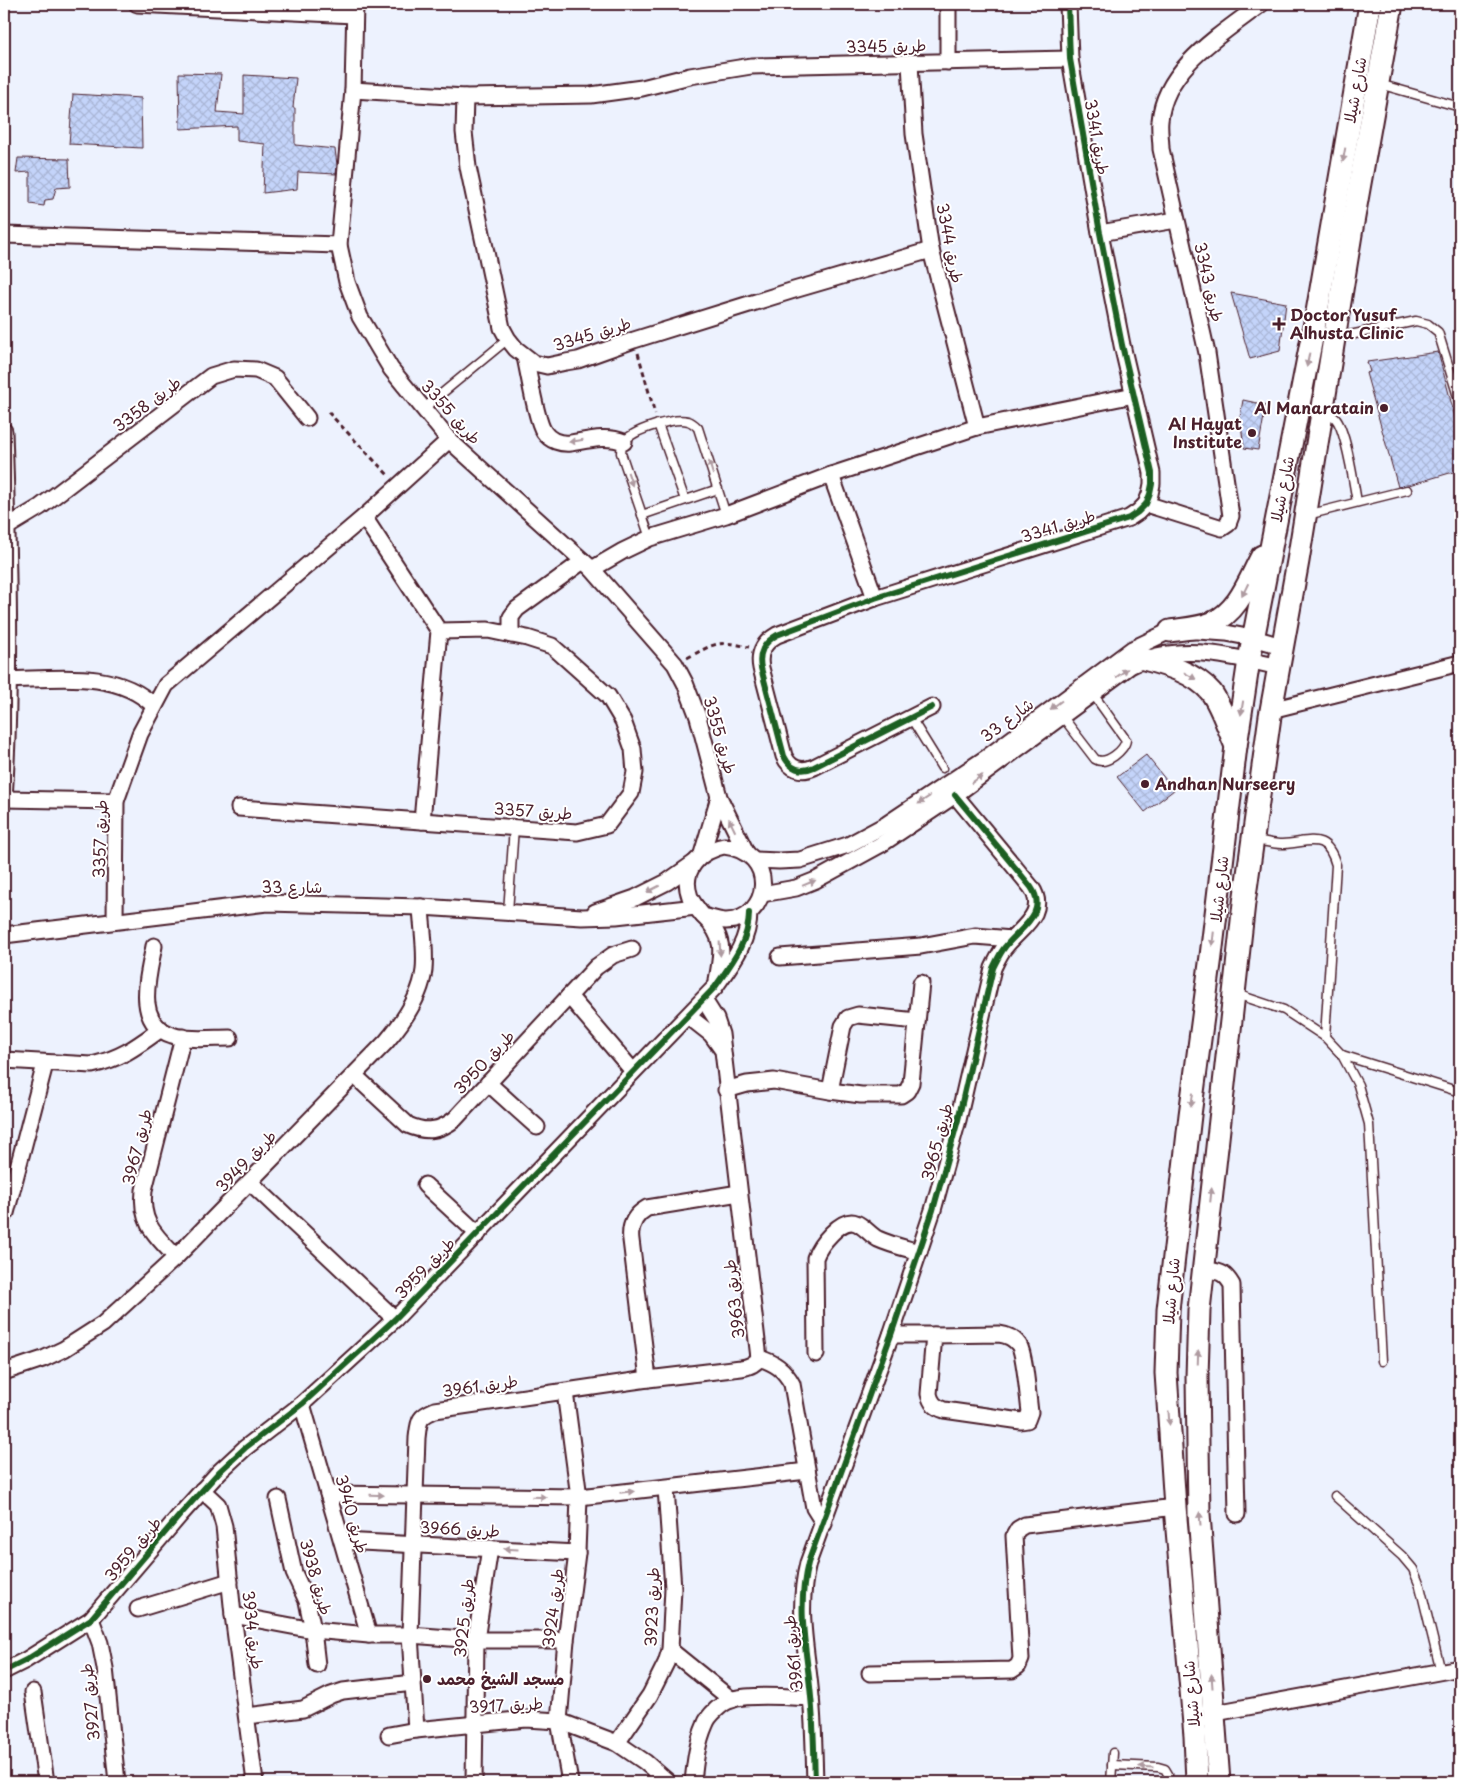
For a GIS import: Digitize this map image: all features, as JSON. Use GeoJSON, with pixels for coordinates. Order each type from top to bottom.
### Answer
{"type":"FeatureCollection","features":[{"type":"Feature","properties":{"kind":"main road","name":"شارع شيلا"},"geometry":{"type":"LineString","coordinates":[[1197,1782],[1194,1727],[1174,1507],[1166,1373],[1168,1310],[1190,1115],[1212,956],[1236,746],[1249,660],[1317,312],[1370,4]]}},
{"type":"Feature","properties":{"kind":"main road","name":"شارع شيلا"},"geometry":{"type":"LineString","coordinates":[[1219,1782],[1199,1514],[1197,1377],[1199,1310],[1234,993],[1271,710],[1280,667],[1334,338],[1392,4]]}},
{"type":"Feature","properties":{"kind":"main road"},"geometry":{"type":"LineString","coordinates":[[1170,631],[1212,623],[1228,612],[1241,598],[1274,531]]}},
{"type":"Feature","properties":{"kind":"main road"},"geometry":{"type":"LineString","coordinates":[[1144,659],[1181,671],[1198,681],[1210,692],[1236,746]]}},
{"type":"Feature","properties":{"kind":"street"},"geometry":{"type":"LineString","coordinates":[[137,4],[355,9]]}},
{"type":"Feature","properties":{"kind":"street"},"geometry":{"type":"LineString","coordinates":[[948,4],[948,62]]}},
{"type":"Feature","properties":{"kind":"street","name":"طريق 3341"},"geometry":{"type":"LineString","coordinates":[[762,649],[766,643],[777,635],[875,598],[1129,518],[1146,504],[1152,489],[1152,473],[1100,233],[1070,59],[1068,4]]}},
{"type":"Feature","properties":{"kind":"street","name":"طريق 3343"},"geometry":{"type":"LineString","coordinates":[[1146,504],[1222,528],[1228,524],[1231,516],[1208,353],[1161,149],[1160,121],[1166,94],[1181,69],[1261,4]]}},
{"type":"Feature","properties":{"kind":"street","name":"طريق 3355"},"geometry":{"type":"LineString","coordinates":[[355,9],[352,90],[339,245],[347,282],[360,317],[391,370],[449,440],[587,565],[675,664],[698,716],[719,797],[751,856]]}},
{"type":"Feature","properties":{"kind":"street","name":"طريق 3345"},"geometry":{"type":"LineString","coordinates":[[352,90],[465,97],[591,95],[642,88],[690,76],[751,66],[1070,59]]}},
{"type":"Feature","properties":{"kind":"street","name":"طريق 3344"},"geometry":{"type":"LineString","coordinates":[[910,63],[914,134],[931,250],[977,427]]}},
{"type":"Feature","properties":{"kind":"street","name":"طريق 3345"},"geometry":{"type":"LineString","coordinates":[[465,97],[464,132],[468,167],[502,328],[508,339],[525,357],[534,362],[548,366],[578,360],[634,340],[931,250]]}},
{"type":"Feature","properties":{"kind":"street"},"geometry":{"type":"LineString","coordinates":[[1100,233],[1176,220]]}},
{"type":"Feature","properties":{"kind":"street"},"geometry":{"type":"LineString","coordinates":[[4,235],[339,245]]}},
{"type":"Feature","properties":{"kind":"street"},"geometry":{"type":"LineString","coordinates":[[525,357],[540,424],[549,437],[563,443],[614,438],[624,442]]}},
{"type":"Feature","properties":{"kind":"street","name":"طريق 3358"},"geometry":{"type":"LineString","coordinates":[[7,527],[40,507],[211,376],[234,369],[256,370],[275,378],[308,418]]}},
{"type":"Feature","properties":{"kind":"street"},"geometry":{"type":"LineString","coordinates":[[511,635],[511,617],[517,609],[587,565],[650,538],[726,514],[831,475],[977,427],[1134,395]]}},
{"type":"Feature","properties":{"kind":"street"},"geometry":{"type":"LineString","coordinates":[[4,431],[8,680],[4,799],[116,801]]}},
{"type":"Feature","properties":{"kind":"street","name":"طريق 3357"},"geometry":{"type":"LineString","coordinates":[[115,921],[116,801],[140,734],[166,685],[364,517],[449,440]]}},
{"type":"Feature","properties":{"kind":"street"},"geometry":{"type":"LineString","coordinates":[[831,475],[875,598]]}},
{"type":"Feature","properties":{"kind":"street"},"geometry":{"type":"LineString","coordinates":[[364,517],[438,631],[422,821]]}},
{"type":"Feature","properties":{"kind":"street","name":"طريق 3357"},"geometry":{"type":"LineString","coordinates":[[239,808],[577,832],[607,825],[631,793],[635,772],[633,749],[623,721],[608,696],[552,646],[527,638],[488,630],[438,631]]}},
{"type":"Feature","properties":{"kind":"street","name":"شارع 33"},"geometry":{"type":"LineString","coordinates":[[751,856],[779,861],[800,860],[848,845],[887,824],[986,758],[1132,649],[1170,631],[1226,633],[1282,646]]}},
{"type":"Feature","properties":{"kind":"street"},"geometry":{"type":"LineString","coordinates":[[762,649],[761,668],[784,756],[786,761],[796,769],[808,770],[932,707]]}},
{"type":"Feature","properties":{"kind":"street","name":"شارع 33"},"geometry":{"type":"LineString","coordinates":[[762,894],[796,888],[816,880],[880,845],[956,795],[1130,666],[1144,659],[1189,652],[1207,653],[1280,667]]}},
{"type":"Feature","properties":{"kind":"street"},"geometry":{"type":"LineString","coordinates":[[1271,710],[1460,664]]}},
{"type":"Feature","properties":{"kind":"street"},"geometry":{"type":"LineString","coordinates":[[8,680],[64,679],[113,683],[146,698],[154,706]]}},
{"type":"Feature","properties":{"kind":"street","name":"طريق 3965"},"geometry":{"type":"LineString","coordinates":[[824,1524],[892,1335],[933,1210],[953,1138],[993,968],[1004,948],[1034,914],[1036,907],[1035,893],[956,795]]}},
{"type":"Feature","properties":{"kind":"street","name":"طريق 3355"},"geometry":{"type":"LineString","coordinates":[[698,859],[719,797]]}},
{"type":"Feature","properties":{"kind":"street"},"geometry":{"type":"LineString","coordinates":[[724,846],[735,848],[751,856],[761,871],[763,882],[762,894],[757,905],[738,919],[727,921],[700,912],[690,897],[688,886],[689,874],[698,859],[712,848],[724,846]]}},
{"type":"Feature","properties":{"kind":"street","name":"شارع 33"},"geometry":{"type":"LineString","coordinates":[[582,917],[635,898],[667,882],[698,859]]}},
{"type":"Feature","properties":{"kind":"street","name":"شارع 33"},"geometry":{"type":"LineString","coordinates":[[4,935],[267,903],[421,907],[582,917],[700,912]]}},
{"type":"Feature","properties":{"kind":"street","name":"طريق 3949"},"geometry":{"type":"LineString","coordinates":[[4,1372],[42,1359],[84,1338],[103,1324],[176,1257],[397,1029],[414,1002],[424,971],[421,907]]}},
{"type":"Feature","properties":{"kind":"street","name":"طريق 3959"},"geometry":{"type":"LineString","coordinates":[[700,912],[712,924],[718,934],[721,945],[721,957],[715,987]]}},
{"type":"Feature","properties":{"kind":"street","name":"طريق 3959"},"geometry":{"type":"LineString","coordinates":[[4,1671],[26,1660],[91,1619],[202,1490],[245,1448],[302,1404],[395,1319],[704,1000],[729,967],[744,940],[749,923],[748,913]]}},
{"type":"Feature","properties":{"kind":"street"},"geometry":{"type":"LineString","coordinates":[[780,956],[921,946],[975,936],[1012,939]]}},
{"type":"Feature","properties":{"kind":"street"},"geometry":{"type":"LineString","coordinates":[[154,946],[145,998],[153,1020],[161,1029],[171,1035],[230,1038]]}},
{"type":"Feature","properties":{"kind":"street","name":"طريق 3950"},"geometry":{"type":"LineString","coordinates":[[354,1075],[408,1125],[428,1131],[447,1125],[604,960],[632,949]]}},
{"type":"Feature","properties":{"kind":"street"},"geometry":{"type":"LineString","coordinates":[[726,1090],[746,1084],[774,1080],[830,1092],[901,1096],[907,1091],[911,1083],[921,982]]}},
{"type":"Feature","properties":{"kind":"street"},"geometry":{"type":"LineString","coordinates":[[568,996],[634,1071]]}},
{"type":"Feature","properties":{"kind":"street","name":"طريق 3963"},"geometry":{"type":"LineString","coordinates":[[704,1000],[719,1026],[759,1358],[772,1361],[778,1365],[788,1376],[792,1384],[814,1508],[824,1524]]}},
{"type":"Feature","properties":{"kind":"street"},"geometry":{"type":"LineString","coordinates":[[830,1092],[843,1026],[848,1018],[858,1015],[917,1021]]}},
{"type":"Feature","properties":{"kind":"street"},"geometry":{"type":"LineString","coordinates":[[688,1016],[711,1034],[722,1050]]}},
{"type":"Feature","properties":{"kind":"street"},"geometry":{"type":"LineString","coordinates":[[4,1060],[45,1064],[92,1065],[106,1062],[132,1051],[161,1029]]}},
{"type":"Feature","properties":{"kind":"street","name":"طريق 3967"},"geometry":{"type":"LineString","coordinates":[[176,1257],[150,1228],[143,1210],[143,1200],[183,1037]]}},
{"type":"Feature","properties":{"kind":"street"},"geometry":{"type":"LineString","coordinates":[[4,1216],[45,1064]]}},
{"type":"Feature","properties":{"kind":"street"},"geometry":{"type":"LineString","coordinates":[[488,1082],[537,1127]]}},
{"type":"Feature","properties":{"kind":"street"},"geometry":{"type":"LineString","coordinates":[[250,1182],[395,1319]]}},
{"type":"Feature","properties":{"kind":"street"},"geometry":{"type":"LineString","coordinates":[[425,1185],[478,1234]]}},
{"type":"Feature","properties":{"kind":"street"},"geometry":{"type":"LineString","coordinates":[[648,1379],[630,1240],[632,1224],[640,1212],[647,1208],[739,1193]]}},
{"type":"Feature","properties":{"kind":"street"},"geometry":{"type":"LineString","coordinates":[[816,1354],[815,1258],[820,1246],[825,1241],[842,1225],[854,1222],[858,1223],[876,1238],[919,1252]]}},
{"type":"Feature","properties":{"kind":"street"},"geometry":{"type":"LineString","coordinates":[[1204,1269],[1226,1275],[1232,1285],[1237,1514]]}},
{"type":"Feature","properties":{"kind":"street"},"geometry":{"type":"LineString","coordinates":[[892,1335],[999,1334],[1014,1340],[1018,1344],[1022,1355],[1030,1412],[1027,1420],[1021,1421],[954,1411],[935,1406],[929,1394],[934,1335]]}},
{"type":"Feature","properties":{"kind":"street","name":"طريق 3961"},"geometry":{"type":"LineString","coordinates":[[416,1730],[410,1635],[412,1544],[419,1421],[424,1415],[435,1410],[648,1379],[740,1368],[752,1365],[759,1358]]}},
{"type":"Feature","properties":{"kind":"street","name":"طريق 3924"},"geometry":{"type":"LineString","coordinates":[[565,1392],[579,1497],[577,1552],[566,1640],[559,1721],[570,1782]]}},
{"type":"Feature","properties":{"kind":"street","name":"طريق 3940"},"geometry":{"type":"LineString","coordinates":[[302,1404],[369,1635]]}},
{"type":"Feature","properties":{"kind":"street"},"geometry":{"type":"LineString","coordinates":[[328,1494],[579,1497],[807,1471]]}},
{"type":"Feature","properties":{"kind":"street","name":"طريق 3923"},"geometry":{"type":"LineString","coordinates":[[617,1744],[650,1695],[666,1663],[670,1650],[673,1588],[666,1488]]}},
{"type":"Feature","properties":{"kind":"street","name":"طريق 3934"},"geometry":{"type":"LineString","coordinates":[[202,1490],[214,1499],[221,1512],[224,1526],[233,1615],[255,1782]]}},
{"type":"Feature","properties":{"kind":"street","name":"طريق 3938"},"geometry":{"type":"LineString","coordinates":[[278,1499],[294,1573],[304,1594],[313,1630],[316,1665]]}},
{"type":"Feature","properties":{"kind":"street"},"geometry":{"type":"LineString","coordinates":[[870,1674],[1012,1670],[1018,1666],[1021,1659],[1014,1536],[1018,1529],[1024,1525],[1174,1507]]}},
{"type":"Feature","properties":{"kind":"street","name":"طريق 3961"},"geometry":{"type":"LineString","coordinates":[[815,1782],[811,1698],[802,1620],[802,1592],[808,1563],[824,1524]]}},
{"type":"Feature","properties":{"kind":"street","name":"طريق 3966"},"geometry":{"type":"LineString","coordinates":[[342,1541],[577,1552]]}},
{"type":"Feature","properties":{"kind":"street","name":"طريق 3925"},"geometry":{"type":"LineString","coordinates":[[474,1782],[476,1640],[490,1548]]}},
{"type":"Feature","properties":{"kind":"street"},"geometry":{"type":"LineString","coordinates":[[138,1609],[230,1581]]}},
{"type":"Feature","properties":{"kind":"street"},"geometry":{"type":"LineString","coordinates":[[233,1615],[313,1630],[369,1635],[410,1635],[476,1640],[566,1640]]}},
{"type":"Feature","properties":{"kind":"street","name":"طريق 3927"},"geometry":{"type":"LineString","coordinates":[[91,1619],[100,1643],[105,1668],[117,1782]]}},
{"type":"Feature","properties":{"kind":"street"},"geometry":{"type":"LineString","coordinates":[[670,1650],[732,1700]]}},
{"type":"Feature","properties":{"kind":"street"},"geometry":{"type":"LineString","coordinates":[[1215,1714],[1460,1668]]}},
{"type":"Feature","properties":{"kind":"street"},"geometry":{"type":"LineString","coordinates":[[247,1716],[303,1709],[343,1691],[413,1683]]}},
{"type":"Feature","properties":{"kind":"street"},"geometry":{"type":"LineString","coordinates":[[33,1692],[46,1782]]}},
{"type":"Feature","properties":{"kind":"street"},"geometry":{"type":"LineString","coordinates":[[693,1782],[697,1749],[705,1723],[719,1708],[732,1700],[747,1698],[811,1698]]}},
{"type":"Feature","properties":{"kind":"street","name":"طريق 3917"},"geometry":{"type":"LineString","coordinates":[[389,1735],[416,1730],[526,1719],[559,1721],[617,1744],[645,1762],[668,1782]]}},
{"type":"Feature","properties":{"kind":"lane"},"geometry":{"type":"LineString","coordinates":[[1379,84],[1460,107]]}},
{"type":"Feature","properties":{"kind":"lane"},"geometry":{"type":"LineString","coordinates":[[1334,338],[1416,321],[1428,324],[1438,332],[1460,403]]}},
{"type":"Feature","properties":{"kind":"lane"},"geometry":{"type":"LineString","coordinates":[[423,409],[508,339]]}},
{"type":"Feature","properties":{"kind":"lane"},"geometry":{"type":"LineString","coordinates":[[1322,411],[1332,415],[1339,425],[1350,460],[1357,502]]}},
{"type":"Feature","properties":{"kind":"lane"},"geometry":{"type":"LineString","coordinates":[[650,538],[621,453],[624,442],[631,436],[658,424],[681,420],[687,421],[698,428],[726,514]]}},
{"type":"Feature","properties":{"kind":"lane"},"geometry":{"type":"LineString","coordinates":[[658,424],[685,500]]}},
{"type":"Feature","properties":{"kind":"lane"},"geometry":{"type":"LineString","coordinates":[[642,515],[718,489]]}},
{"type":"Feature","properties":{"kind":"lane"},"geometry":{"type":"LineString","coordinates":[[1305,515],[1407,490]]}},
{"type":"Feature","properties":{"kind":"lane"},"geometry":{"type":"LineString","coordinates":[[1062,716],[1095,758],[1101,762],[1107,760],[1124,747],[1126,740],[1092,694]]}},
{"type":"Feature","properties":{"kind":"lane"},"geometry":{"type":"LineString","coordinates":[[911,718],[942,768]]}},
{"type":"Feature","properties":{"kind":"lane"},"geometry":{"type":"LineString","coordinates":[[508,912],[514,827]]}},
{"type":"Feature","properties":{"kind":"lane"},"geometry":{"type":"LineString","coordinates":[[1253,840],[1281,844],[1310,840],[1322,842],[1332,851],[1336,865],[1326,1037]]}},
{"type":"Feature","properties":{"kind":"lane"},"geometry":{"type":"LineString","coordinates":[[1234,993],[1284,1010],[1326,1037],[1342,1055],[1358,1085],[1369,1124],[1382,1361]]}},
{"type":"Feature","properties":{"kind":"lane"},"geometry":{"type":"LineString","coordinates":[[1342,1055],[1460,1092]]}},
{"type":"Feature","properties":{"kind":"lane"},"geometry":{"type":"LineString","coordinates":[[1335,1496],[1402,1556],[1413,1569],[1420,1586],[1441,1672]]}},
{"type":"Feature","properties":{"kind":"lane"},"geometry":{"type":"LineString","coordinates":[[1111,1782],[1113,1753]]}},
{"type":"Feature","properties":{"kind":"lane"},"geometry":{"type":"LineString","coordinates":[[1112,1765],[1162,1768],[1167,1772],[1168,1782]]}},
{"type":"Feature","properties":{"kind":"path"},"geometry":{"type":"LineString","coordinates":[[634,340],[658,424]]}},
{"type":"Feature","properties":{"kind":"path"},"geometry":{"type":"LineString","coordinates":[[328,412],[398,486]]}},
{"type":"Feature","properties":{"kind":"path"},"geometry":{"type":"LineString","coordinates":[[675,664],[720,642],[762,649]]}},
{"type":"Feature","properties":{"kind":"building"},"geometry":{"type":"Polygon","coordinates":[[[179,73],[221,74],[217,112],[244,114],[244,75],[296,78],[293,108],[295,108],[295,145],[335,149],[336,174],[298,172],[297,189],[263,193],[265,144],[237,141],[237,126],[180,129],[179,73]]]}},
{"type":"Feature","properties":{"kind":"building"},"geometry":{"type":"Polygon","coordinates":[[[73,94],[141,98],[142,148],[69,144],[73,94]]]}},
{"type":"Feature","properties":{"kind":"building"},"geometry":{"type":"Polygon","coordinates":[[[18,158],[69,159],[70,187],[56,188],[53,199],[45,200],[44,206],[30,204],[30,172],[16,173],[18,158]]]}},
{"type":"Feature","properties":{"kind":"building"},"geometry":{"type":"Polygon","coordinates":[[[1231,293],[1286,303],[1280,351],[1250,359],[1231,293]]]}},
{"type":"Feature","properties":{"kind":"building"},"geometry":{"type":"Polygon","coordinates":[[[1438,352],[1460,436],[1460,470],[1398,487],[1366,373],[1370,372],[1367,362],[1438,352]]]}},
{"type":"Feature","properties":{"kind":"building","name":"Al Hayat Institute"},"geometry":{"type":"Polygon","coordinates":[[[1243,400],[1266,405],[1258,450],[1244,448],[1240,417],[1243,400]]]}},
{"type":"Feature","properties":{"kind":"building","name":"Andhan Nurseery"},"geometry":{"type":"Polygon","coordinates":[[[1146,755],[1174,790],[1145,812],[1117,777],[1146,755]]]}},
{"type":"Feature","properties":{"kind":"cycle path"},"geometry":{"type":"LineString","coordinates":[[932,707],[814,767],[805,770],[796,769],[789,764],[784,756],[760,658],[765,645],[777,635],[875,598],[1129,518],[1146,504],[1152,484],[1152,473],[1122,345],[1100,233],[1070,59],[1068,4]]}},
{"type":"Feature","properties":{"kind":"cycle path"},"geometry":{"type":"LineString","coordinates":[[815,1782],[812,1708],[803,1614],[803,1598],[808,1563],[891,1335],[933,1210],[958,1120],[993,968],[1003,949],[1030,920],[1037,905],[1036,896],[1031,887],[955,795]]}},
{"type":"Feature","properties":{"kind":"cycle path"},"geometry":{"type":"LineString","coordinates":[[4,1671],[26,1660],[91,1619],[219,1472],[245,1448],[302,1404],[395,1319],[715,987],[738,952],[746,934],[749,913]]}},
{"type":"Feature","properties":{"kind":"place","name":"Doctor Yusuf Alhusta Clinic"},"geometry":{"type":"Point","coordinates":[1279,324]}},
{"type":"Feature","properties":{"kind":"place","name":"Al Manaratain"},"geometry":{"type":"Point","coordinates":[1384,408]}},
{"type":"Feature","properties":{"kind":"place","name":"Al Hayat Institute"},"geometry":{"type":"Point","coordinates":[1252,433]}},
{"type":"Feature","properties":{"kind":"place","name":"Andhan Nurseery"},"geometry":{"type":"Point","coordinates":[1145,784]}},
{"type":"Feature","properties":{"kind":"place","name":"مسجد الشيخ محمد"},"geometry":{"type":"Point","coordinates":[427,1679]}}]}
